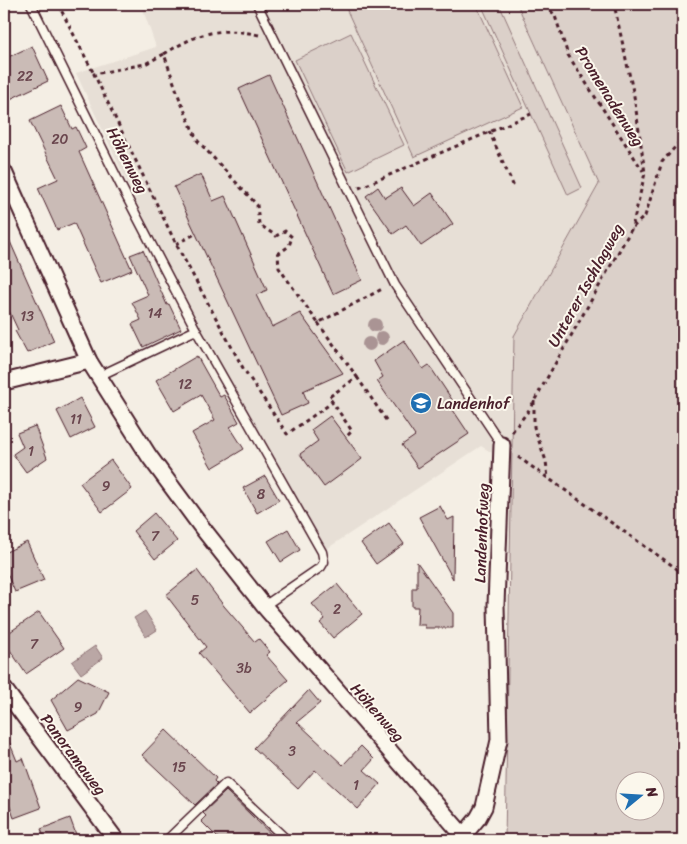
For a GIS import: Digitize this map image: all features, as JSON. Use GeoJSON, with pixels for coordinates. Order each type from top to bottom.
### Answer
{"type":"FeatureCollection","features":[{"type":"Feature","properties":{"kind":"street","name":"Höhenweg"},"geometry":{"type":"LineString","coordinates":[[4,172],[89,361],[149,456],[200,525],[264,606],[465,838]]}},
{"type":"Feature","properties":{"kind":"street"},"geometry":{"type":"LineString","coordinates":[[4,382],[89,361]]}},
{"type":"Feature","properties":{"kind":"street","name":"Landenhofweg"},"geometry":{"type":"LineString","coordinates":[[465,838],[484,807],[499,740],[496,605],[502,445]]}},
{"type":"Feature","properties":{"kind":"street","name":"Panoramaweg"},"geometry":{"type":"LineString","coordinates":[[4,689],[116,840]]}},
{"type":"Feature","properties":{"kind":"lane","name":"Höhenweg"},"geometry":{"type":"LineString","coordinates":[[31,4],[121,186],[196,330],[322,552],[324,562],[321,567],[264,606]]}},
{"type":"Feature","properties":{"kind":"lane"},"geometry":{"type":"LineString","coordinates":[[258,4],[394,283],[502,445]]}},
{"type":"Feature","properties":{"kind":"lane"},"geometry":{"type":"LineString","coordinates":[[98,376],[196,330]]}},
{"type":"Feature","properties":{"kind":"lane"},"geometry":{"type":"LineString","coordinates":[[167,840],[226,783],[287,840]]}},
{"type":"Feature","properties":{"kind":"path"},"geometry":{"type":"LineString","coordinates":[[58,4],[176,244],[243,368],[287,434],[333,402]]}},
{"type":"Feature","properties":{"kind":"path","name":"Promenadenweg"},"geometry":{"type":"LineString","coordinates":[[546,4],[555,16],[568,55],[644,173]]}},
{"type":"Feature","properties":{"kind":"path","name":"Unterer Ischlagweg"},"geometry":{"type":"LineString","coordinates":[[502,445],[534,401],[632,228],[644,173],[634,96],[614,4]]}},
{"type":"Feature","properties":{"kind":"path"},"geometry":{"type":"LineString","coordinates":[[94,74],[145,64],[184,42],[212,32],[240,31],[274,38]]}},
{"type":"Feature","properties":{"kind":"path"},"geometry":{"type":"LineString","coordinates":[[164,54],[197,140],[258,205],[259,224],[276,236],[285,231],[292,237],[289,246],[278,254],[279,268],[388,423]]}},
{"type":"Feature","properties":{"kind":"path"},"geometry":{"type":"LineString","coordinates":[[349,192],[531,114]]}},
{"type":"Feature","properties":{"kind":"path"},"geometry":{"type":"LineString","coordinates":[[489,132],[514,187]]}},
{"type":"Feature","properties":{"kind":"path"},"geometry":{"type":"LineString","coordinates":[[632,228],[645,216],[662,162],[683,138]]}},
{"type":"Feature","properties":{"kind":"path"},"geometry":{"type":"LineString","coordinates":[[176,244],[195,234]]}},
{"type":"Feature","properties":{"kind":"path"},"geometry":{"type":"LineString","coordinates":[[318,323],[394,283]]}},
{"type":"Feature","properties":{"kind":"path"},"geometry":{"type":"LineString","coordinates":[[345,438],[352,431],[329,397],[357,377]]}},
{"type":"Feature","properties":{"kind":"path"},"geometry":{"type":"LineString","coordinates":[[534,401],[534,426],[546,461],[548,478]]}},
{"type":"Feature","properties":{"kind":"path"},"geometry":{"type":"LineString","coordinates":[[502,445],[683,573]]}},
{"type":"Feature","properties":{"kind":"shaded area"},"geometry":{"type":"Polygon","coordinates":[[[141,4],[517,4],[599,184],[514,336],[512,465],[481,446],[322,552],[196,330],[76,73],[156,47],[141,4]]]}},
{"type":"Feature","properties":{"kind":"shaded area"},"geometry":{"type":"Polygon","coordinates":[[[344,4],[476,4],[523,107],[414,157],[344,4]]]}},
{"type":"Feature","properties":{"kind":"shaded area"},"geometry":{"type":"Polygon","coordinates":[[[481,4],[499,4],[582,188],[568,195],[481,4]]]}},
{"type":"Feature","properties":{"kind":"shaded area"},"geometry":{"type":"Polygon","coordinates":[[[517,4],[683,4],[683,840],[505,840],[514,336],[599,184],[517,4]]]}},
{"type":"Feature","properties":{"kind":"shaded area"},"geometry":{"type":"Polygon","coordinates":[[[351,33],[404,145],[348,172],[295,60],[351,33]]]}},
{"type":"Feature","properties":{"kind":"shaded area"},"geometry":{"type":"Polygon","coordinates":[[[145,611],[157,630],[146,637],[134,618],[145,611]]]}},
{"type":"Feature","properties":{"kind":"shaded area"},"geometry":{"type":"Polygon","coordinates":[[[95,646],[103,658],[81,674],[72,662],[95,646]]]}},
{"type":"Feature","properties":{"kind":"building"},"geometry":{"type":"Polygon","coordinates":[[[32,46],[48,81],[4,102],[4,59],[32,46]]]}},
{"type":"Feature","properties":{"kind":"building"},"geometry":{"type":"Polygon","coordinates":[[[269,75],[362,280],[333,294],[239,89],[269,75]]]}},
{"type":"Feature","properties":{"kind":"building"},"geometry":{"type":"Polygon","coordinates":[[[61,106],[72,129],[76,127],[86,148],[79,152],[132,270],[101,283],[74,223],[57,230],[38,188],[58,179],[30,121],[61,106]]]}},
{"type":"Feature","properties":{"kind":"building"},"geometry":{"type":"Polygon","coordinates":[[[201,174],[213,201],[225,196],[267,290],[256,295],[272,327],[300,313],[343,373],[303,391],[308,403],[281,415],[174,187],[201,174]]]}},
{"type":"Feature","properties":{"kind":"building"},"geometry":{"type":"Polygon","coordinates":[[[378,187],[385,198],[401,188],[414,206],[432,193],[453,224],[421,246],[406,225],[393,234],[366,196],[378,187]]]}},
{"type":"Feature","properties":{"kind":"building"},"geometry":{"type":"Polygon","coordinates":[[[4,228],[54,341],[27,353],[15,331],[18,330],[4,300],[4,228]]]}},
{"type":"Feature","properties":{"kind":"building"},"geometry":{"type":"Polygon","coordinates":[[[143,250],[167,305],[169,304],[181,329],[143,347],[132,324],[141,320],[132,302],[148,295],[130,255],[143,250]]]}},
{"type":"Feature","properties":{"kind":"building","name":"Landenhof"},"geometry":{"type":"Polygon","coordinates":[[[404,340],[423,369],[429,365],[453,401],[449,404],[469,434],[418,468],[402,445],[415,436],[377,381],[383,377],[374,361],[404,340]]]}},
{"type":"Feature","properties":{"kind":"building"},"geometry":{"type":"Polygon","coordinates":[[[197,356],[220,397],[224,395],[239,422],[230,427],[244,449],[212,468],[192,433],[215,420],[201,395],[174,411],[156,380],[197,356]]]}},
{"type":"Feature","properties":{"kind":"building"},"geometry":{"type":"Polygon","coordinates":[[[80,398],[95,427],[71,439],[57,411],[80,398]]]}},
{"type":"Feature","properties":{"kind":"building"},"geometry":{"type":"Polygon","coordinates":[[[330,416],[362,459],[324,487],[300,454],[318,441],[311,430],[330,416]]]}},
{"type":"Feature","properties":{"kind":"building"},"geometry":{"type":"Polygon","coordinates":[[[35,426],[47,458],[26,472],[13,454],[23,447],[17,433],[35,426]]]}},
{"type":"Feature","properties":{"kind":"building"},"geometry":{"type":"Polygon","coordinates":[[[111,460],[132,489],[102,512],[80,483],[111,460]]]}},
{"type":"Feature","properties":{"kind":"building"},"geometry":{"type":"Polygon","coordinates":[[[265,476],[279,500],[257,513],[243,488],[265,476]]]}},
{"type":"Feature","properties":{"kind":"building"},"geometry":{"type":"Polygon","coordinates":[[[440,506],[448,520],[454,517],[453,579],[419,517],[440,506]]]}},
{"type":"Feature","properties":{"kind":"building"},"geometry":{"type":"Polygon","coordinates":[[[154,513],[177,541],[155,559],[133,531],[154,513]]]}},
{"type":"Feature","properties":{"kind":"building"},"geometry":{"type":"Polygon","coordinates":[[[389,523],[404,544],[376,564],[361,543],[389,523]]]}},
{"type":"Feature","properties":{"kind":"building"},"geometry":{"type":"Polygon","coordinates":[[[288,529],[300,550],[281,562],[268,541],[288,529]]]}},
{"type":"Feature","properties":{"kind":"building"},"geometry":{"type":"Polygon","coordinates":[[[27,542],[44,580],[15,592],[4,567],[4,553],[27,542]]]}},
{"type":"Feature","properties":{"kind":"building"},"geometry":{"type":"Polygon","coordinates":[[[417,562],[453,613],[453,628],[425,628],[425,625],[417,625],[418,607],[412,607],[412,588],[417,588],[417,562]]]}},
{"type":"Feature","properties":{"kind":"building"},"geometry":{"type":"Polygon","coordinates":[[[197,570],[224,606],[255,642],[259,639],[270,652],[266,655],[288,680],[250,713],[199,653],[206,647],[166,595],[197,570]]]}},
{"type":"Feature","properties":{"kind":"building"},"geometry":{"type":"Polygon","coordinates":[[[337,584],[362,614],[333,638],[320,623],[325,619],[312,604],[337,584]]]}},
{"type":"Feature","properties":{"kind":"building"},"geometry":{"type":"Polygon","coordinates":[[[39,612],[64,648],[26,674],[4,641],[4,636],[39,612]]]}},
{"type":"Feature","properties":{"kind":"building"},"geometry":{"type":"Polygon","coordinates":[[[78,677],[109,692],[98,714],[68,730],[51,700],[78,677]]]}},
{"type":"Feature","properties":{"kind":"building"},"geometry":{"type":"Polygon","coordinates":[[[309,690],[320,703],[297,722],[343,765],[361,746],[374,759],[364,770],[380,784],[358,809],[315,770],[298,789],[254,748],[309,690]]]}},
{"type":"Feature","properties":{"kind":"building"},"geometry":{"type":"Polygon","coordinates":[[[4,729],[17,761],[23,758],[41,808],[14,818],[4,790],[4,729]]]}},
{"type":"Feature","properties":{"kind":"building"},"geometry":{"type":"Polygon","coordinates":[[[166,730],[216,778],[214,781],[217,784],[195,805],[142,755],[166,730]]]}},
{"type":"Feature","properties":{"kind":"building"},"geometry":{"type":"Polygon","coordinates":[[[226,791],[277,840],[220,840],[201,821],[206,816],[203,813],[226,791]]]}},
{"type":"Feature","properties":{"kind":"building"},"geometry":{"type":"Polygon","coordinates":[[[70,818],[78,840],[45,840],[41,829],[70,818]]]}},
{"type":"Feature","properties":{"kind":"place","name":"Landenhof"},"geometry":{"type":"Point","coordinates":[421,403]}}]}
